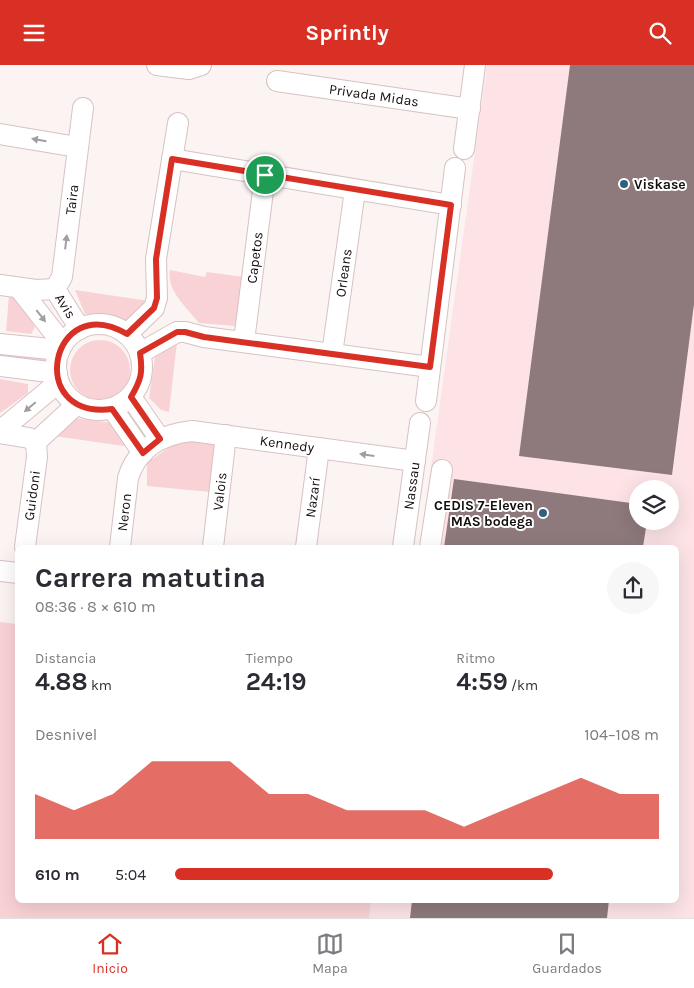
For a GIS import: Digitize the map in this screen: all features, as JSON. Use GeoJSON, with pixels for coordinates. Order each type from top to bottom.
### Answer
{"type":"FeatureCollection","features":[{"type":"Feature","properties":{"kind":"street"},"geometry":{"type":"LineString","coordinates":[[157,65],[189,69],[201,65]]}},
{"type":"Feature","properties":{"kind":"street"},"geometry":{"type":"LineString","coordinates":[[464,149],[475,65]]}},
{"type":"Feature","properties":{"kind":"street","name":"Privada Midas"},"geometry":{"type":"LineString","coordinates":[[276,81],[470,109]]}},
{"type":"Feature","properties":{"kind":"street","name":"Taira"},"geometry":{"type":"LineString","coordinates":[[55,289],[62,277],[83,108]]}},
{"type":"Feature","properties":{"kind":"street"},"geometry":{"type":"LineString","coordinates":[[127,334],[154,308],[157,298],[156,259],[178,123]]}},
{"type":"Feature","properties":{"kind":"street"},"geometry":{"type":"LineString","coordinates":[[0,134],[77,147]]}},
{"type":"Feature","properties":{"kind":"street"},"geometry":{"type":"LineString","coordinates":[[172,159],[451,205]]}},
{"type":"Feature","properties":{"kind":"street"},"geometry":{"type":"LineString","coordinates":[[426,401],[455,169]]}},
{"type":"Feature","properties":{"kind":"street","name":"Capetos"},"geometry":{"type":"LineString","coordinates":[[244,341],[265,175]]}},
{"type":"Feature","properties":{"kind":"street","name":"Orleans"},"geometry":{"type":"LineString","coordinates":[[332,354],[355,190]]}},
{"type":"Feature","properties":{"kind":"street","name":"Avis"},"geometry":{"type":"LineString","coordinates":[[9,287],[36,290],[55,289],[80,329]]}},
{"type":"Feature","properties":{"kind":"street","name":"Avis"},"geometry":{"type":"LineString","coordinates":[[9,287],[62,347]]}},
{"type":"Feature","properties":{"kind":"street"},"geometry":{"type":"LineString","coordinates":[[92,325],[116,328],[127,334],[140,353],[143,369],[139,384],[131,397],[112,409],[88,409],[77,403],[66,394],[58,377],[57,361],[62,347],[70,335],[80,329],[92,325]]}},
{"type":"Feature","properties":{"kind":"street"},"geometry":{"type":"LineString","coordinates":[[140,353],[177,332],[185,332],[204,337],[430,367]]}},
{"type":"Feature","properties":{"kind":"street"},"geometry":{"type":"LineString","coordinates":[[0,344],[62,347]]}},
{"type":"Feature","properties":{"kind":"street"},"geometry":{"type":"LineString","coordinates":[[0,366],[58,377]]}},
{"type":"Feature","properties":{"kind":"street"},"geometry":{"type":"LineString","coordinates":[[0,432],[58,377]]}},
{"type":"Feature","properties":{"kind":"street"},"geometry":{"type":"LineString","coordinates":[[131,397],[160,439]]}},
{"type":"Feature","properties":{"kind":"street"},"geometry":{"type":"LineString","coordinates":[[0,432],[29,439],[36,443],[77,403]]}},
{"type":"Feature","properties":{"kind":"street"},"geometry":{"type":"LineString","coordinates":[[112,409],[143,453]]}},
{"type":"Feature","properties":{"kind":"street","name":"Nassau"},"geometry":{"type":"LineString","coordinates":[[403,545],[420,423]]}},
{"type":"Feature","properties":{"kind":"street","name":"Kennedy"},"geometry":{"type":"LineString","coordinates":[[128,478],[135,460],[160,439],[170,434],[192,431],[415,461]]}},
{"type":"Feature","properties":{"kind":"street","name":"Valois"},"geometry":{"type":"LineString","coordinates":[[213,545],[226,435]]}},
{"type":"Feature","properties":{"kind":"street","name":"Guidoni"},"geometry":{"type":"LineString","coordinates":[[25,545],[36,443]]}},
{"type":"Feature","properties":{"kind":"street","name":"Nazarí"},"geometry":{"type":"LineString","coordinates":[[306,545],[319,448]]}},
{"type":"Feature","properties":{"kind":"street"},"geometry":{"type":"LineString","coordinates":[[430,545],[442,470]]}},
{"type":"Feature","properties":{"kind":"street","name":"Neron"},"geometry":{"type":"LineString","coordinates":[[120,545],[128,478]]}},
{"type":"Feature","properties":{"kind":"street"},"geometry":{"type":"LineString","coordinates":[[0,571],[15,573]]}},
{"type":"Feature","properties":{"kind":"shaded area"},"geometry":{"type":"Polygon","coordinates":[[[487,65],[694,65],[694,918],[369,918],[371,903],[679,903],[679,545],[420,545],[487,65]]]}},
{"type":"Feature","properties":{"kind":"shaded area"},"geometry":{"type":"Polygon","coordinates":[[[170,270],[205,277],[207,272],[244,277],[235,326],[199,323],[174,292],[171,285],[170,270]]]}},
{"type":"Feature","properties":{"kind":"shaded area"},"geometry":{"type":"Polygon","coordinates":[[[75,290],[149,301],[128,321],[108,314],[85,314],[75,290]]]}},
{"type":"Feature","properties":{"kind":"shaded area"},"geometry":{"type":"Polygon","coordinates":[[[9,296],[16,298],[35,327],[31,334],[6,331],[9,296]]]}},
{"type":"Feature","properties":{"kind":"shaded area"},"geometry":{"type":"Polygon","coordinates":[[[94,340],[106,340],[122,348],[128,358],[130,370],[128,382],[122,392],[106,400],[94,400],[78,392],[70,376],[70,364],[78,348],[94,340]]]}},
{"type":"Feature","properties":{"kind":"shaded area"},"geometry":{"type":"Polygon","coordinates":[[[177,342],[169,412],[161,410],[149,398],[155,356],[177,342]]]}},
{"type":"Feature","properties":{"kind":"shaded area"},"geometry":{"type":"Polygon","coordinates":[[[0,350],[45,356],[44,365],[0,358],[0,350]]]}},
{"type":"Feature","properties":{"kind":"shaded area"},"geometry":{"type":"Polygon","coordinates":[[[0,379],[28,384],[28,393],[0,413],[0,379]]]}},
{"type":"Feature","properties":{"kind":"shaded area"},"geometry":{"type":"Polygon","coordinates":[[[74,418],[113,423],[125,438],[124,446],[54,436],[74,418]]]}},
{"type":"Feature","properties":{"kind":"shaded area"},"geometry":{"type":"Polygon","coordinates":[[[185,436],[217,441],[211,492],[147,486],[147,463],[185,436]]]}},
{"type":"Feature","properties":{"kind":"shaded area"},"geometry":{"type":"Polygon","coordinates":[[[0,622],[15,624],[15,903],[371,903],[369,918],[0,918],[0,622]]]}},
{"type":"Feature","properties":{"kind":"building","name":"Viskase"},"geometry":{"type":"Polygon","coordinates":[[[570,65],[694,65],[694,304],[672,475],[519,456],[570,65]]]}},
{"type":"Feature","properties":{"kind":"building","name":"CEDIS 7-Eleven MAS bodega"},"geometry":{"type":"Polygon","coordinates":[[[454,479],[629,503],[629,530],[646,530],[643,545],[444,545],[454,479]]]}},
{"type":"Feature","properties":{"kind":"building"},"geometry":{"type":"Polygon","coordinates":[[[412,903],[609,903],[607,918],[410,918],[412,903]]]}},
{"type":"Feature","properties":{"kind":"place","name":"Viskase"},"geometry":{"type":"Point","coordinates":[624,184]}},
{"type":"Feature","properties":{"kind":"place","name":"CEDIS 7-Eleven MAS bodega"},"geometry":{"type":"Point","coordinates":[543,513]}},
{"type":"Feature","properties":{"kind":"route"},"geometry":{"type":"LineString","coordinates":[[172,159],[265,175],[451,205],[430,367],[177,332],[140,353],[143,369],[139,384],[131,397],[160,439],[143,453],[112,409],[88,409],[66,394],[59,382],[57,373],[57,361],[60,350],[70,335],[92,325],[116,328],[127,334],[154,308],[157,298],[156,259],[172,159]]}}]}
